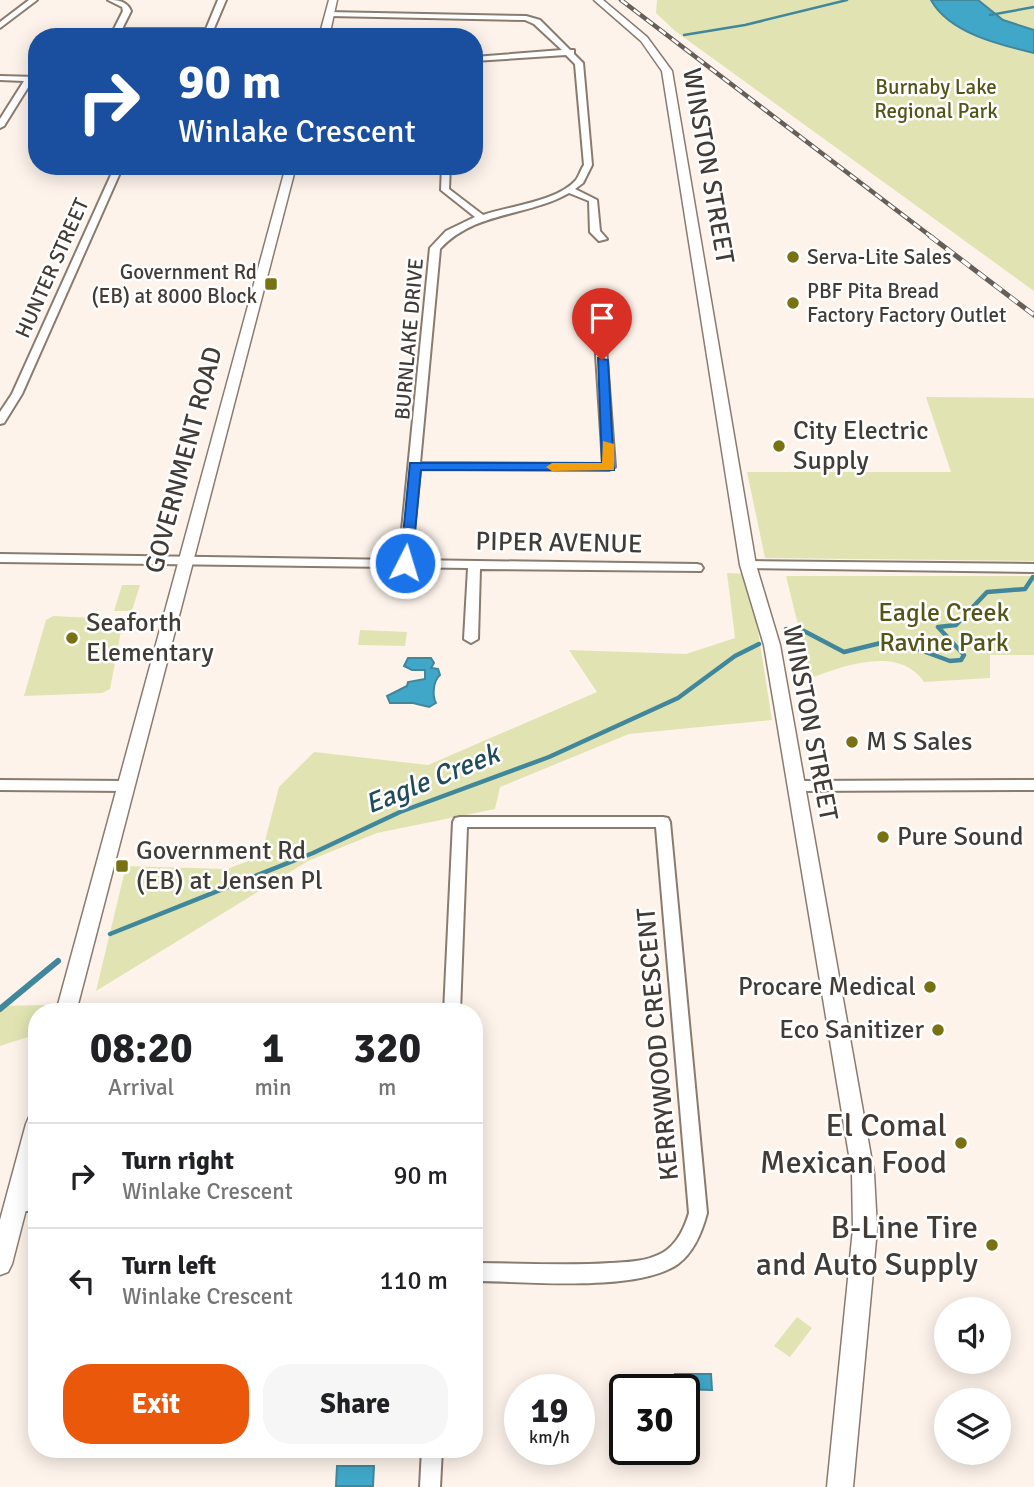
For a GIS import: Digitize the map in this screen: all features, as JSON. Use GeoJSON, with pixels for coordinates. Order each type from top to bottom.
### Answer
{"type":"FeatureCollection","features":[{"type":"Feature","properties":{"kind":"street"},"geometry":{"type":"LineString","coordinates":[[0,26],[33,0]]}},
{"type":"Feature","properties":{"kind":"street"},"geometry":{"type":"LineString","coordinates":[[112,0],[125,6],[127,10],[118,28]]}},
{"type":"Feature","properties":{"kind":"street"},"geometry":{"type":"LineString","coordinates":[[210,28],[222,0]]}},
{"type":"Feature","properties":{"kind":"street"},"geometry":{"type":"LineString","coordinates":[[326,28],[333,0]]}},
{"type":"Feature","properties":{"kind":"street","name":"WINSTON STREET"},"geometry":{"type":"LineString","coordinates":[[597,0],[644,39],[667,71],[748,565],[772,645],[863,1172],[865,1229],[840,1487]]}},
{"type":"Feature","properties":{"kind":"street"},"geometry":{"type":"LineString","coordinates":[[330,14],[521,17],[537,22],[571,52],[582,72],[588,166],[584,177],[570,190],[593,200],[595,232],[603,239]]}},
{"type":"Feature","properties":{"kind":"street"},"geometry":{"type":"LineString","coordinates":[[483,58],[571,52]]}},
{"type":"Feature","properties":{"kind":"street"},"geometry":{"type":"LineString","coordinates":[[0,78],[28,79]]}},
{"type":"Feature","properties":{"kind":"street"},"geometry":{"type":"LineString","coordinates":[[0,126],[28,86]]}},
{"type":"Feature","properties":{"kind":"street","name":"HUNTER STREET"},"geometry":{"type":"LineString","coordinates":[[0,421],[16,394],[115,175]]}},
{"type":"Feature","properties":{"kind":"street","name":"GOVERNMENT ROAD"},"geometry":{"type":"LineString","coordinates":[[68,1003],[289,175]]}},
{"type":"Feature","properties":{"kind":"street"},"geometry":{"type":"LineString","coordinates":[[446,175],[445,190],[482,218]]}},
{"type":"Feature","properties":{"kind":"street","name":"BURNLAKE DRIVE"},"geometry":{"type":"LineString","coordinates":[[405,563],[434,253],[440,240],[450,232],[482,218],[570,190]]}},
{"type":"Feature","properties":{"kind":"street"},"geometry":{"type":"LineString","coordinates":[[415,466],[609,467],[598,307]]}},
{"type":"Feature","properties":{"kind":"street","name":"PIPER AVENUE"},"geometry":{"type":"LineString","coordinates":[[0,558],[697,568]]}},
{"type":"Feature","properties":{"kind":"street"},"geometry":{"type":"LineString","coordinates":[[471,639],[474,565]]}},
{"type":"Feature","properties":{"kind":"street"},"geometry":{"type":"LineString","coordinates":[[748,565],[1034,568]]}},
{"type":"Feature","properties":{"kind":"street"},"geometry":{"type":"LineString","coordinates":[[0,785],[125,786]]}},
{"type":"Feature","properties":{"kind":"street"},"geometry":{"type":"LineString","coordinates":[[796,786],[1034,785]]}},
{"type":"Feature","properties":{"kind":"street","name":"KERRYWOOD CRESCENT"},"geometry":{"type":"LineString","coordinates":[[452,1003],[460,822],[663,822],[698,1213],[693,1232],[679,1251],[662,1263],[634,1270],[483,1272]]}},
{"type":"Feature","properties":{"kind":"street"},"geometry":{"type":"LineString","coordinates":[[0,1264],[27,1203]]}},
{"type":"Feature","properties":{"kind":"street"},"geometry":{"type":"LineString","coordinates":[[430,1487],[432,1458]]}},
{"type":"Feature","properties":{"kind":"green space","name":"Burnaby Lake Regional Park"},"geometry":{"type":"Polygon","coordinates":[[[657,0],[1034,0],[1034,291],[675,31],[656,13],[657,0]]]}},
{"type":"Feature","properties":{"kind":"green space"},"geometry":{"type":"Polygon","coordinates":[[[926,397],[1034,398],[1034,561],[765,558],[747,472],[951,472],[926,397]]]}},
{"type":"Feature","properties":{"kind":"green space"},"geometry":{"type":"Polygon","coordinates":[[[727,573],[749,574],[772,720],[629,734],[500,787],[495,809],[377,833],[308,861],[96,991],[126,866],[227,869],[261,856],[279,787],[314,752],[428,765],[597,692],[569,650],[686,654],[735,638],[727,573]]]}},
{"type":"Feature","properties":{"kind":"green space","name":"Eagle Creek Ravine Park"},"geometry":{"type":"Polygon","coordinates":[[[786,576],[1034,576],[1034,655],[990,655],[990,678],[924,682],[913,671],[886,661],[855,664],[811,678],[786,576]]]}},
{"type":"Feature","properties":{"kind":"green space"},"geometry":{"type":"Polygon","coordinates":[[[122,585],[140,585],[132,611],[114,611],[122,585]]]}},
{"type":"Feature","properties":{"kind":"green space"},"geometry":{"type":"Polygon","coordinates":[[[53,616],[114,619],[121,631],[110,689],[102,693],[24,696],[46,620],[53,616]]]}},
{"type":"Feature","properties":{"kind":"green space"},"geometry":{"type":"Polygon","coordinates":[[[360,630],[407,632],[405,646],[358,645],[360,630]]]}},
{"type":"Feature","properties":{"kind":"green space"},"geometry":{"type":"Polygon","coordinates":[[[28,1005],[28,1037],[0,1046],[0,1006],[28,1005]]]}},
{"type":"Feature","properties":{"kind":"green space"},"geometry":{"type":"Polygon","coordinates":[[[797,1317],[812,1328],[790,1357],[774,1346],[797,1317]]]}},
{"type":"Feature","properties":{"kind":"water"},"geometry":{"type":"Polygon","coordinates":[[[931,0],[978,0],[1003,20],[1034,30],[1034,53],[976,36],[950,21],[931,0]]]}},
{"type":"Feature","properties":{"kind":"water"},"geometry":{"type":"Polygon","coordinates":[[[408,658],[431,658],[434,663],[431,668],[438,669],[440,675],[434,689],[436,703],[429,707],[413,703],[390,703],[387,696],[407,686],[408,682],[425,679],[425,670],[412,670],[404,666],[408,658]]]}},
{"type":"Feature","properties":{"kind":"water"},"geometry":{"type":"Polygon","coordinates":[[[700,1374],[711,1374],[712,1390],[700,1390],[700,1374]]]}},
{"type":"Feature","properties":{"kind":"water"},"geometry":{"type":"Polygon","coordinates":[[[337,1466],[374,1466],[373,1486],[336,1486],[337,1466]]]}},
{"type":"Feature","properties":{"kind":"waterway"},"geometry":{"type":"LineString","coordinates":[[684,35],[745,25],[847,0]]}},
{"type":"Feature","properties":{"kind":"waterway"},"geometry":{"type":"LineString","coordinates":[[990,15],[1034,7]]}},
{"type":"Feature","properties":{"kind":"waterway","name":"Eagle Creek"},"geometry":{"type":"LineString","coordinates":[[786,629],[804,631],[844,652],[893,640],[950,661],[961,660],[964,655],[938,627],[956,625],[987,592],[1025,589],[1033,577]]}},
{"type":"Feature","properties":{"kind":"waterway","name":"Eagle Creek"},"geometry":{"type":"LineString","coordinates":[[110,934],[313,853],[400,812],[549,757],[678,698],[735,656],[759,644]]}},
{"type":"Feature","properties":{"kind":"waterway","name":"Eagle Creek"},"geometry":{"type":"LineString","coordinates":[[0,1009],[58,961]]}},
{"type":"Feature","properties":{"kind":"railway"},"geometry":{"type":"LineString","coordinates":[[621,0],[933,238]]}},
{"type":"Feature","properties":{"kind":"railway"},"geometry":{"type":"LineString","coordinates":[[930,236],[1034,315]]}},
{"type":"Feature","properties":{"kind":"slow traffic"},"geometry":{"type":"LineString","coordinates":[[552,467],[609,467],[607,444]]}},
{"type":"Feature","properties":{"kind":"place","name":"Serva-Lite Sales"},"geometry":{"type":"Point","coordinates":[793,257]}},
{"type":"Feature","properties":{"kind":"place","name":"Government Rd (EB) at 8000 Block"},"geometry":{"type":"Point","coordinates":[271,284]}},
{"type":"Feature","properties":{"kind":"place","name":"PBF Pita Bread Factory Factory Outlet"},"geometry":{"type":"Point","coordinates":[793,303]}},
{"type":"Feature","properties":{"kind":"place","name":"City Electric Supply"},"geometry":{"type":"Point","coordinates":[779,446]}},
{"type":"Feature","properties":{"kind":"place","name":"Seaforth Elementary"},"geometry":{"type":"Point","coordinates":[72,638]}},
{"type":"Feature","properties":{"kind":"place","name":"M S Sales"},"geometry":{"type":"Point","coordinates":[852,742]}},
{"type":"Feature","properties":{"kind":"place","name":"Pure Sound"},"geometry":{"type":"Point","coordinates":[883,837]}},
{"type":"Feature","properties":{"kind":"place","name":"Government Rd (EB) at Jensen Pl"},"geometry":{"type":"Point","coordinates":[122,866]}},
{"type":"Feature","properties":{"kind":"place","name":"Procare Medical"},"geometry":{"type":"Point","coordinates":[930,987]}},
{"type":"Feature","properties":{"kind":"place","name":"Eco Sanitizer"},"geometry":{"type":"Point","coordinates":[938,1030]}},
{"type":"Feature","properties":{"kind":"place","name":"El Comal Mexican Food"},"geometry":{"type":"Point","coordinates":[961,1143]}},
{"type":"Feature","properties":{"kind":"place","name":"B-Line Tire and Auto Supply"},"geometry":{"type":"Point","coordinates":[992,1245]}},
{"type":"Feature","properties":{"kind":"route"},"geometry":{"type":"LineString","coordinates":[[405,563],[415,466],[609,467],[602,360]]}}]}
